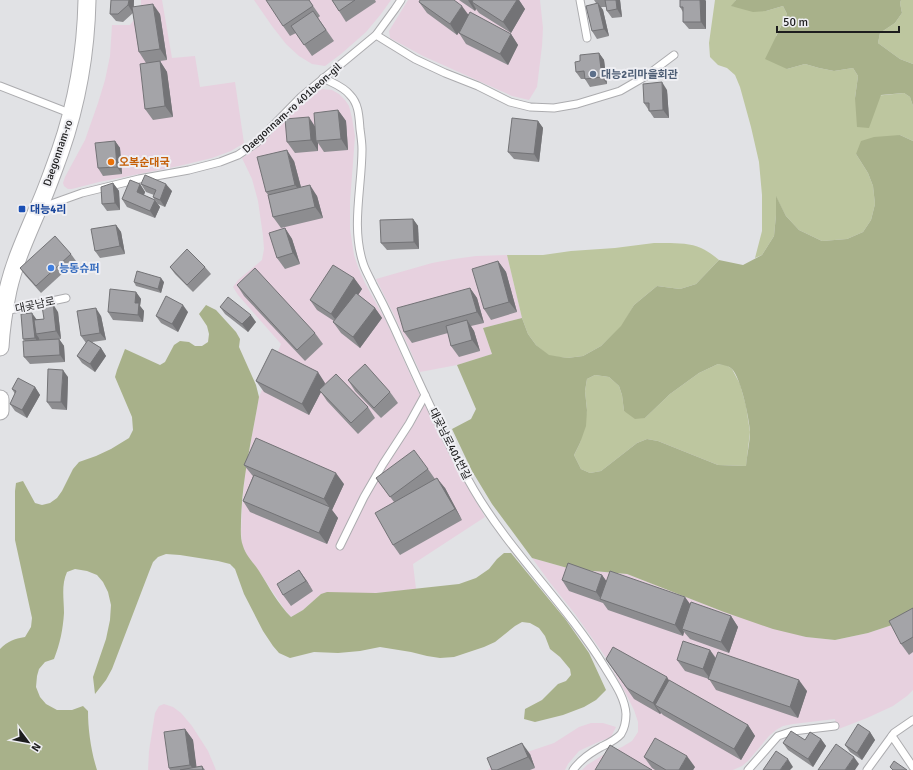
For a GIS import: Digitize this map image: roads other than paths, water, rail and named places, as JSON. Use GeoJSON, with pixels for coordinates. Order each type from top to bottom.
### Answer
{"type":"FeatureCollection","features":[{"type":"Feature","properties":{"kind":"street","name":"Daegonnam-ro"},"geometry":{"type":"LineString","coordinates":[[0,347],[4,311],[14,268],[60,151],[72,114],[79,80],[87,0]]}},
{"type":"Feature","properties":{"kind":"street"},"geometry":{"type":"LineString","coordinates":[[0,399],[0,411]]}},
{"type":"Feature","properties":{"kind":"lane","name":"Daegonnam-ro 401beon-gil"},"geometry":{"type":"LineString","coordinates":[[38,209],[82,193],[139,179],[189,170],[220,162],[238,155],[256,143],[322,78],[376,35],[401,0]]}},
{"type":"Feature","properties":{"kind":"lane"},"geometry":{"type":"LineString","coordinates":[[580,0],[587,38]]}},
{"type":"Feature","properties":{"kind":"lane"},"geometry":{"type":"LineString","coordinates":[[376,35],[415,59],[478,86],[510,102],[530,107],[554,108],[577,104],[620,91],[646,76],[674,55]]}},
{"type":"Feature","properties":{"kind":"lane","name":"대곶남로401번길"},"geometry":{"type":"LineString","coordinates":[[322,78],[342,87],[350,94],[356,103],[359,114],[362,148],[358,246],[363,265],[446,439],[474,490],[504,534],[569,615],[595,651],[624,702],[626,715],[625,724],[621,734],[612,742],[588,754],[577,763],[573,770]]}},
{"type":"Feature","properties":{"kind":"lane"},"geometry":{"type":"LineString","coordinates":[[0,86],[72,114]]}},
{"type":"Feature","properties":{"kind":"lane","name":"대곶남로"},"geometry":{"type":"LineString","coordinates":[[4,311],[66,298]]}},
{"type":"Feature","properties":{"kind":"lane"},"geometry":{"type":"LineString","coordinates":[[340,546],[364,497],[425,395]]}},
{"type":"Feature","properties":{"kind":"lane"},"geometry":{"type":"LineString","coordinates":[[867,770],[894,733],[913,720]]}},
{"type":"Feature","properties":{"kind":"lane"},"geometry":{"type":"LineString","coordinates":[[748,770],[778,736],[793,731],[835,726]]}},
{"type":"Feature","properties":{"kind":"lane"},"geometry":{"type":"LineString","coordinates":[[892,736],[913,767]]}},
{"type":"Feature","properties":{"kind":"place","name":"대능2리마을회관"},"geometry":{"type":"Point","coordinates":[593,74]}},
{"type":"Feature","properties":{"kind":"place","name":"오복순대국"},"geometry":{"type":"Point","coordinates":[111,162]}},
{"type":"Feature","properties":{"kind":"place","name":"대능4리"},"geometry":{"type":"Point","coordinates":[22,209]}},
{"type":"Feature","properties":{"kind":"place","name":"능동슈퍼"},"geometry":{"type":"Point","coordinates":[51,268]}}]}
